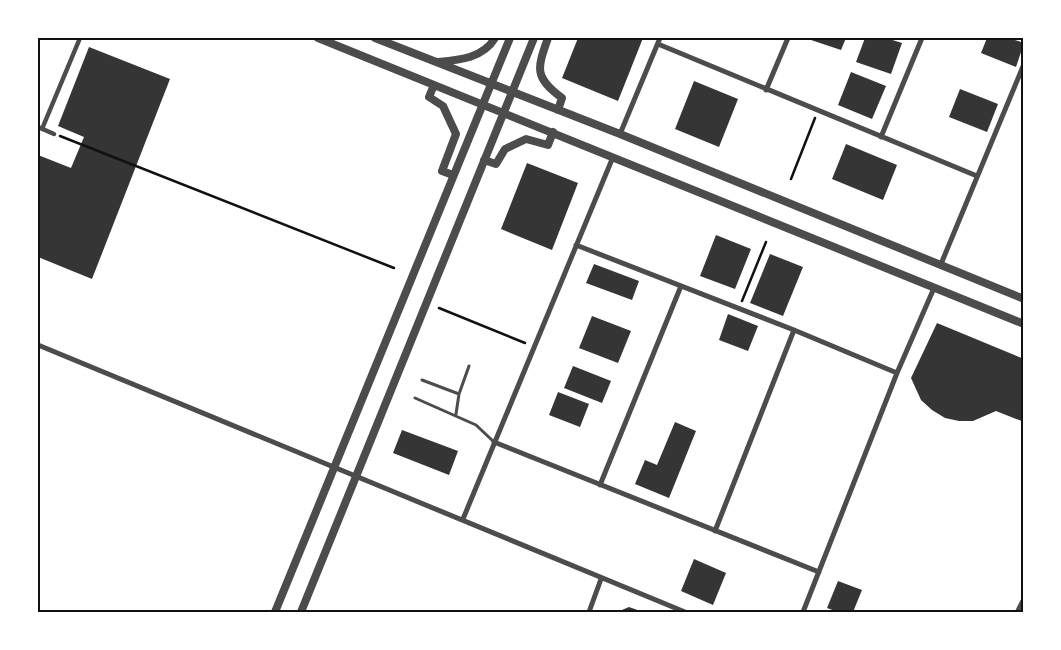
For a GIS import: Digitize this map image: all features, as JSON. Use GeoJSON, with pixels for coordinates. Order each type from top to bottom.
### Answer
{"type":"FeatureCollection","features":[{"type":"Feature","properties":{"kind":"street"},"geometry":{"type":"LineString","coordinates":[[54,134],[40,128],[80,38]]}},
{"type":"Feature","properties":{"kind":"street"},"geometry":{"type":"LineString","coordinates":[[318,38],[1024,324]]}},
{"type":"Feature","properties":{"kind":"street"},"geometry":{"type":"LineString","coordinates":[[375,38],[620,134],[1024,299]]}},
{"type":"Feature","properties":{"kind":"street"},"geometry":{"type":"LineString","coordinates":[[437,62],[477,54],[490,46],[495,38]]}},
{"type":"Feature","properties":{"kind":"street"},"geometry":{"type":"LineString","coordinates":[[275,612],[509,38]]}},
{"type":"Feature","properties":{"kind":"street"},"geometry":{"type":"LineString","coordinates":[[300,612],[534,38]]}},
{"type":"Feature","properties":{"kind":"street"},"geometry":{"type":"LineString","coordinates":[[548,38],[539,70],[546,86],[562,98],[558,110]]}},
{"type":"Feature","properties":{"kind":"street"},"geometry":{"type":"LineString","coordinates":[[620,134],[660,38]]}},
{"type":"Feature","properties":{"kind":"street"},"geometry":{"type":"LineString","coordinates":[[766,90],[788,38]]}},
{"type":"Feature","properties":{"kind":"street"},"geometry":{"type":"LineString","coordinates":[[881,137],[922,38]]}},
{"type":"Feature","properties":{"kind":"street"},"geometry":{"type":"LineString","coordinates":[[658,44],[978,176]]}},
{"type":"Feature","properties":{"kind":"street"},"geometry":{"type":"LineString","coordinates":[[941,264],[1024,64]]}},
{"type":"Feature","properties":{"kind":"street"},"geometry":{"type":"LineString","coordinates":[[434,85],[429,97],[443,106],[456,134],[442,170],[453,175]]}},
{"type":"Feature","properties":{"kind":"street"},"geometry":{"type":"LineString","coordinates":[[484,160],[496,164],[505,149],[526,139],[548,145],[554,132]]}},
{"type":"Feature","properties":{"kind":"street"},"geometry":{"type":"LineString","coordinates":[[462,519],[613,157]]}},
{"type":"Feature","properties":{"kind":"street"},"geometry":{"type":"LineString","coordinates":[[576,244],[681,286],[740,306],[897,373]]}},
{"type":"Feature","properties":{"kind":"street"},"geometry":{"type":"LineString","coordinates":[[600,484],[681,286]]}},
{"type":"Feature","properties":{"kind":"street"},"geometry":{"type":"LineString","coordinates":[[803,612],[897,373],[934,288]]}},
{"type":"Feature","properties":{"kind":"street"},"geometry":{"type":"LineString","coordinates":[[715,531],[794,330]]}},
{"type":"Feature","properties":{"kind":"street"},"geometry":{"type":"LineString","coordinates":[[38,345],[333,469],[462,519],[685,612]]}},
{"type":"Feature","properties":{"kind":"street"},"geometry":{"type":"LineString","coordinates":[[494,442],[819,572]]}},
{"type":"Feature","properties":{"kind":"street"},"geometry":{"type":"LineString","coordinates":[[589,612],[602,579]]}},
{"type":"Feature","properties":{"kind":"street"},"geometry":{"type":"LineString","coordinates":[[1019,612],[1024,602]]}},
{"type":"Feature","properties":{"kind":"lane"},"geometry":{"type":"LineString","coordinates":[[456,414],[459,394],[469,366]]}},
{"type":"Feature","properties":{"kind":"lane"},"geometry":{"type":"LineString","coordinates":[[422,380],[459,394]]}},
{"type":"Feature","properties":{"kind":"lane"},"geometry":{"type":"LineString","coordinates":[[415,398],[456,414],[476,425],[494,442]]}},
{"type":"Feature","properties":{"kind":"path"},"geometry":{"type":"LineString","coordinates":[[791,179],[816,118]]}},
{"type":"Feature","properties":{"kind":"path"},"geometry":{"type":"LineString","coordinates":[[54,134],[394,268]]}},
{"type":"Feature","properties":{"kind":"path"},"geometry":{"type":"LineString","coordinates":[[740,306],[766,242]]}},
{"type":"Feature","properties":{"kind":"path"},"geometry":{"type":"LineString","coordinates":[[439,308],[525,343]]}},
{"type":"Feature","properties":{"kind":"building"},"geometry":{"type":"Polygon","coordinates":[[[578,38],[643,38],[618,101],[562,78],[578,38]]]}},
{"type":"Feature","properties":{"kind":"building"},"geometry":{"type":"Polygon","coordinates":[[[805,38],[846,38],[841,50],[805,38]]]}},
{"type":"Feature","properties":{"kind":"building"},"geometry":{"type":"Polygon","coordinates":[[[865,38],[886,38],[902,43],[891,74],[856,62],[865,38]]]}},
{"type":"Feature","properties":{"kind":"building"},"geometry":{"type":"Polygon","coordinates":[[[987,38],[1009,38],[1024,43],[1016,67],[981,53],[987,38]]]}},
{"type":"Feature","properties":{"kind":"building"},"geometry":{"type":"Polygon","coordinates":[[[89,47],[170,79],[92,279],[38,257],[38,155],[71,168],[84,137],[58,126],[89,47]]]}},
{"type":"Feature","properties":{"kind":"building"},"geometry":{"type":"Polygon","coordinates":[[[851,72],[886,86],[872,119],[838,105],[851,72]]]}},
{"type":"Feature","properties":{"kind":"building"},"geometry":{"type":"Polygon","coordinates":[[[694,81],[738,99],[719,147],[675,129],[694,81]]]}},
{"type":"Feature","properties":{"kind":"building"},"geometry":{"type":"Polygon","coordinates":[[[960,89],[998,104],[987,132],[949,117],[960,89]]]}},
{"type":"Feature","properties":{"kind":"building"},"geometry":{"type":"Polygon","coordinates":[[[846,144],[897,165],[883,200],[832,179],[846,144]]]}},
{"type":"Feature","properties":{"kind":"building"},"geometry":{"type":"Polygon","coordinates":[[[527,163],[578,183],[552,250],[501,229],[527,163]]]}},
{"type":"Feature","properties":{"kind":"building"},"geometry":{"type":"Polygon","coordinates":[[[716,235],[751,249],[735,289],[700,276],[716,235]]]}},
{"type":"Feature","properties":{"kind":"building"},"geometry":{"type":"Polygon","coordinates":[[[770,254],[803,267],[783,316],[750,303],[770,254]]]}},
{"type":"Feature","properties":{"kind":"building"},"geometry":{"type":"Polygon","coordinates":[[[594,264],[639,281],[632,300],[586,283],[594,264]]]}},
{"type":"Feature","properties":{"kind":"building"},"geometry":{"type":"Polygon","coordinates":[[[728,314],[758,326],[748,351],[719,340],[728,314]]]}},
{"type":"Feature","properties":{"kind":"building"},"geometry":{"type":"Polygon","coordinates":[[[592,316],[631,331],[618,363],[579,348],[592,316]]]}},
{"type":"Feature","properties":{"kind":"building"},"geometry":{"type":"Polygon","coordinates":[[[937,323],[1024,359],[1024,422],[996,411],[973,421],[959,421],[945,418],[921,400],[911,378],[937,323]]]}},
{"type":"Feature","properties":{"kind":"building"},"geometry":{"type":"Polygon","coordinates":[[[573,366],[611,381],[602,403],[564,388],[573,366]]]}},
{"type":"Feature","properties":{"kind":"building"},"geometry":{"type":"Polygon","coordinates":[[[558,392],[589,404],[580,427],[549,415],[558,392]]]}},
{"type":"Feature","properties":{"kind":"building"},"geometry":{"type":"Polygon","coordinates":[[[675,422],[696,431],[669,498],[635,484],[645,460],[657,465],[675,422]]]}},
{"type":"Feature","properties":{"kind":"building"},"geometry":{"type":"Polygon","coordinates":[[[402,430],[458,451],[449,475],[393,453],[402,430]]]}},
{"type":"Feature","properties":{"kind":"building"},"geometry":{"type":"Polygon","coordinates":[[[694,559],[726,573],[713,605],[681,591],[694,559]]]}},
{"type":"Feature","properties":{"kind":"building"},"geometry":{"type":"Polygon","coordinates":[[[838,581],[862,590],[853,612],[838,612],[827,608],[838,581]]]}},
{"type":"Feature","properties":{"kind":"building"},"geometry":{"type":"Polygon","coordinates":[[[629,607],[643,612],[617,612],[629,607]]]}}]}
